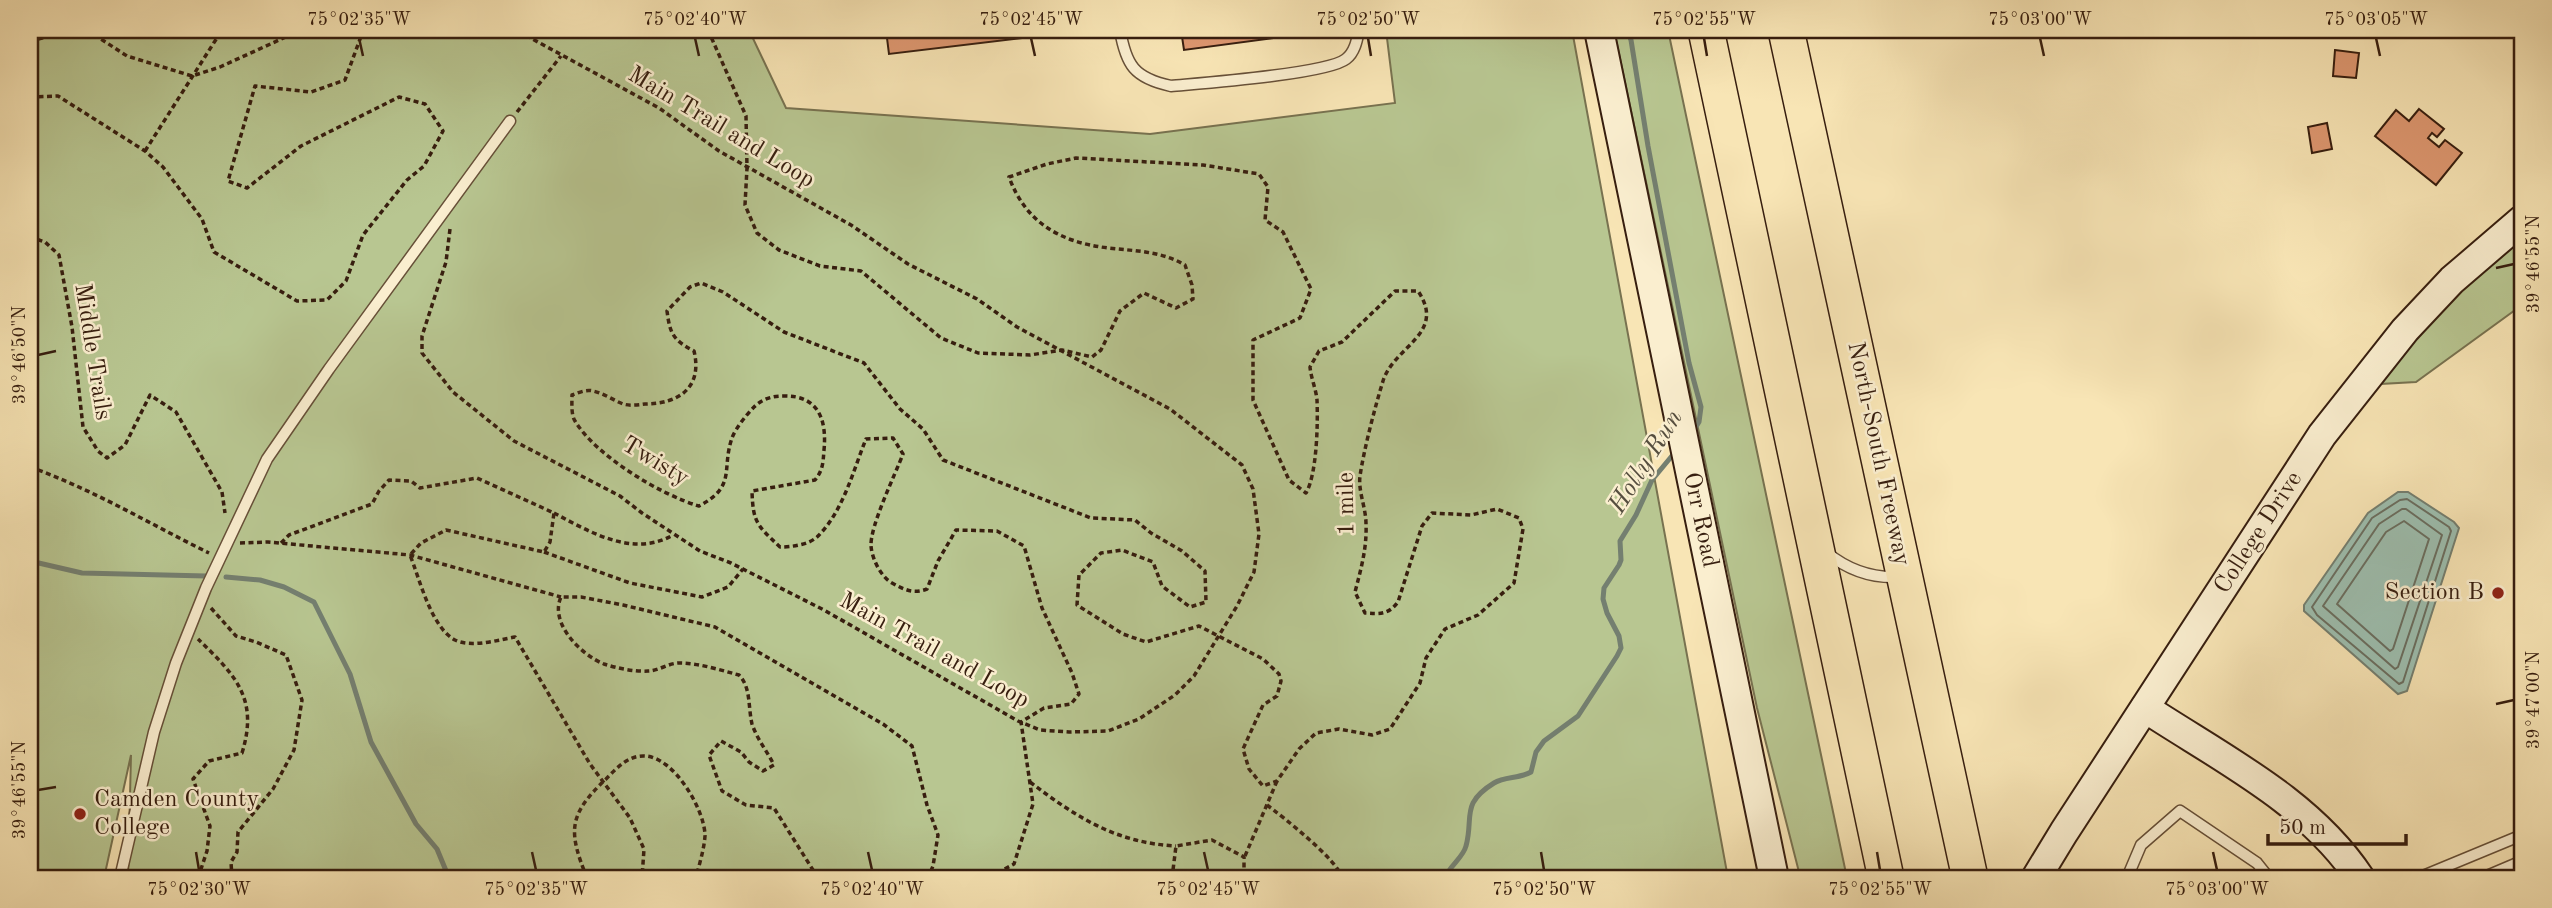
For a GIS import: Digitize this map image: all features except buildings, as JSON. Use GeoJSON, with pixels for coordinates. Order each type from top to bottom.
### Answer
{"type":"FeatureCollection","features":[{"type":"Feature","properties":{"kind":"highway"},"geometry":{"type":"LineString","coordinates":[[1706,30],[1886,878]]}},
{"type":"Feature","properties":{"kind":"highway","name":"North-South Freeway"},"geometry":{"type":"LineString","coordinates":[[1786,30],[1970,878]]}},
{"type":"Feature","properties":{"kind":"street","name":"Orr Road"},"geometry":{"type":"LineString","coordinates":[[1599,30],[1776,878]]}},
{"type":"Feature","properties":{"kind":"street","name":"College Drive"},"geometry":{"type":"LineString","coordinates":[[2036,878],[2322,435],[2406,330],[2452,281],[2522,220]]}},
{"type":"Feature","properties":{"kind":"street"},"geometry":{"type":"LineString","coordinates":[[2145,708],[2305,814],[2329,838],[2360,878]]}},
{"type":"Feature","properties":{"kind":"lane"},"geometry":{"type":"LineString","coordinates":[[1120,30],[1129,65],[1152,82],[1171,86],[1319,69],[1345,61],[1357,42],[1359,30]]}},
{"type":"Feature","properties":{"kind":"lane"},"geometry":{"type":"LineString","coordinates":[[120,878],[154,732],[189,631],[267,459],[329,369],[510,121]]}},
{"type":"Feature","properties":{"kind":"lane"},"geometry":{"type":"LineString","coordinates":[[1813,542],[1848,567],[1867,574],[1905,577]]}},
{"type":"Feature","properties":{"kind":"lane"},"geometry":{"type":"LineString","coordinates":[[2127,878],[2141,845],[2180,811],[2257,863],[2269,878]]}},
{"type":"Feature","properties":{"kind":"lane"},"geometry":{"type":"LineString","coordinates":[[2418,878],[2522,835]]}},
{"type":"Feature","properties":{"kind":"lane"},"geometry":{"type":"LineString","coordinates":[[2482,878],[2522,861]]}},
{"type":"Feature","properties":{"kind":"path"},"geometry":{"type":"LineString","coordinates":[[30,41],[75,30]]}},
{"type":"Feature","properties":{"kind":"path"},"geometry":{"type":"LineString","coordinates":[[87,30],[127,56],[192,76],[220,67],[301,30]]}},
{"type":"Feature","properties":{"kind":"path"},"geometry":{"type":"LineString","coordinates":[[145,151],[222,30]]}},
{"type":"Feature","properties":{"kind":"path"},"geometry":{"type":"LineString","coordinates":[[30,97],[58,96],[145,151],[163,167],[202,219],[214,252],[297,301],[327,300],[346,281],[363,235],[407,180],[424,166],[443,131],[425,104],[400,97],[301,146],[247,188],[228,181],[255,86],[311,92],[345,80],[363,31],[358,30]]}},
{"type":"Feature","properties":{"kind":"path","name":"Main Trail and Loop"},"geometry":{"type":"LineString","coordinates":[[450,228],[446,262],[422,336],[422,353],[453,392],[514,441],[620,496],[700,551],[743,569],[824,610],[1021,722],[1040,730],[1069,732],[1108,731],[1139,719],[1175,695],[1194,676],[1254,572],[1259,534],[1254,489],[1242,465],[1170,409],[1080,363],[1062,350],[1017,327],[977,299],[908,264],[851,225],[719,151],[659,108],[516,30]]}},
{"type":"Feature","properties":{"kind":"path"},"geometry":{"type":"LineString","coordinates":[[708,30],[746,116],[745,205],[757,233],[779,250],[820,266],[862,271],[941,338],[978,353],[1030,355],[1062,350]]}},
{"type":"Feature","properties":{"kind":"path"},"geometry":{"type":"LineString","coordinates":[[510,121],[561,56]]}},
{"type":"Feature","properties":{"kind":"path","name":"1 mile"},"geometry":{"type":"LineString","coordinates":[[1062,350],[1092,357],[1101,350],[1120,311],[1144,293],[1176,308],[1193,299],[1192,285],[1185,265],[1169,256],[1104,247],[1059,236],[1045,228],[1016,197],[1009,177],[1047,164],[1076,158],[1203,165],[1259,174],[1268,187],[1265,220],[1283,232],[1311,289],[1300,318],[1253,340],[1253,400],[1289,480],[1306,493],[1310,487],[1317,397],[1310,367],[1319,351],[1342,342],[1395,291],[1418,291],[1426,303],[1428,319],[1384,378],[1360,478],[1366,522],[1366,554],[1355,592],[1365,613],[1381,614],[1391,611],[1398,602],[1422,526],[1432,513],[1471,515],[1497,509],[1519,518],[1523,529],[1514,583],[1478,615],[1445,629],[1426,658],[1420,683],[1390,729],[1372,735],[1339,729],[1317,733],[1299,749],[1277,781]]}},
{"type":"Feature","properties":{"kind":"path","name":"Middle Trails"},"geometry":{"type":"LineString","coordinates":[[30,271],[33,260],[30,237],[45,242],[59,255],[72,327],[83,427],[99,451],[107,458],[125,445],[150,394],[176,412],[222,492],[227,521]]}},
{"type":"Feature","properties":{"kind":"path","name":"Twisty"},"geometry":{"type":"LineString","coordinates":[[1021,722],[1044,708],[1071,704],[1079,694],[1042,608],[1024,546],[997,531],[956,530],[938,561],[927,589],[919,592],[907,591],[888,580],[877,566],[871,545],[876,523],[903,454],[893,438],[866,439],[836,512],[815,539],[791,547],[780,547],[760,528],[753,514],[752,491],[814,480],[822,471],[826,433],[822,417],[814,406],[797,396],[772,396],[755,406],[732,437],[727,475],[717,497],[699,506],[645,482],[589,439],[574,419],[572,395],[590,390],[625,405],[670,402],[684,394],[694,378],[697,363],[694,351],[678,343],[670,329],[667,311],[690,287],[701,283],[723,292],[784,332],[864,363],[900,409],[923,429],[943,460],[1064,510],[1091,518],[1135,520],[1150,533],[1182,551],[1205,571],[1206,602],[1190,607],[1162,586],[1153,562],[1122,550],[1101,552],[1079,575],[1077,605],[1123,634],[1146,642],[1199,626],[1218,637]]}},
{"type":"Feature","properties":{"kind":"path"},"geometry":{"type":"LineString","coordinates":[[30,467],[130,512],[210,554],[215,543]]}},
{"type":"Feature","properties":{"kind":"path"},"geometry":{"type":"LineString","coordinates":[[281,543],[289,535],[372,504],[389,480],[411,481],[420,488],[477,478],[609,541],[645,544],[664,540],[674,534]]}},
{"type":"Feature","properties":{"kind":"path"},"geometry":{"type":"LineString","coordinates":[[544,551],[550,542],[554,513]]}},
{"type":"Feature","properties":{"kind":"path"},"geometry":{"type":"LineString","coordinates":[[410,555],[421,543],[446,530],[544,551],[630,583],[702,597],[728,587],[743,569]]}},
{"type":"Feature","properties":{"kind":"path"},"geometry":{"type":"LineString","coordinates":[[229,540],[245,544],[281,543],[410,555],[561,597],[581,597],[623,604],[715,627],[883,724],[912,746],[927,805],[938,835],[933,866],[928,878]]}},
{"type":"Feature","properties":{"kind":"path"},"geometry":{"type":"LineString","coordinates":[[410,555],[437,624],[457,641],[480,643],[514,637],[590,764],[630,818],[644,849],[642,878]]}},
{"type":"Feature","properties":{"kind":"path"},"geometry":{"type":"LineString","coordinates":[[561,597],[557,606],[558,618],[564,629],[582,650],[604,664],[649,671],[678,663],[738,675],[746,681],[752,724],[774,765],[763,771],[749,762],[741,752],[720,741],[709,755],[722,791],[746,805],[774,808],[818,878]]}},
{"type":"Feature","properties":{"kind":"path"},"geometry":{"type":"LineString","coordinates":[[202,599],[236,636],[286,655],[302,700],[294,750],[273,789],[238,832],[237,852],[231,862],[232,878]]}},
{"type":"Feature","properties":{"kind":"path"},"geometry":{"type":"LineString","coordinates":[[189,631],[232,672],[248,713],[248,735],[242,753],[209,761],[192,779],[210,826],[207,851],[198,878]]}},
{"type":"Feature","properties":{"kind":"path"},"geometry":{"type":"LineString","coordinates":[[1218,637],[1263,659],[1279,674],[1281,681],[1276,696],[1264,705],[1243,749],[1249,769],[1264,786],[1277,781]]}},
{"type":"Feature","properties":{"kind":"path"},"geometry":{"type":"LineString","coordinates":[[994,878],[1013,864],[1033,804],[1021,722]]}},
{"type":"Feature","properties":{"kind":"path"},"geometry":{"type":"LineString","coordinates":[[587,878],[578,855],[576,813],[585,799],[627,759],[644,755],[666,762],[684,783],[702,817],[705,836],[696,878]]}},
{"type":"Feature","properties":{"kind":"path"},"geometry":{"type":"LineString","coordinates":[[1244,878],[1244,857],[1277,781]]}},
{"type":"Feature","properties":{"kind":"path"},"geometry":{"type":"LineString","coordinates":[[1030,782],[1076,816],[1107,832],[1142,842],[1175,846],[1212,840],[1244,857]]}},
{"type":"Feature","properties":{"kind":"path"},"geometry":{"type":"LineString","coordinates":[[1266,805],[1328,858],[1341,872],[1342,878]]}},
{"type":"Feature","properties":{"kind":"path"},"geometry":{"type":"LineString","coordinates":[[1172,878],[1175,846]]}},
{"type":"Feature","properties":{"kind":"green space"},"geometry":{"type":"Polygon","coordinates":[[[30,30],[749,30],[786,108],[1150,134],[1395,103],[1386,30],[1572,30],[1728,878],[128,878],[131,755],[104,878],[30,878],[30,30]]]}},
{"type":"Feature","properties":{"kind":"green space"},"geometry":{"type":"Polygon","coordinates":[[[1614,30],[1668,30],[1847,878],[1800,876],[1757,708],[1614,30]]]}},
{"type":"Feature","properties":{"kind":"green space"},"geometry":{"type":"Polygon","coordinates":[[[2522,220],[2522,305],[2416,382],[2361,385],[2522,220]]]}},
{"type":"Feature","properties":{"kind":"water"},"geometry":{"type":"Polygon","coordinates":[[[2398,492],[2408,492],[2459,528],[2407,691],[2398,694],[2304,611],[2304,605],[2368,513],[2398,492]]]}},
{"type":"Feature","properties":{"kind":"waterway","name":"Holly Run"},"geometry":{"type":"LineString","coordinates":[[1627,30],[1631,40],[1689,363],[1701,407],[1699,422],[1692,433]]}},
{"type":"Feature","properties":{"kind":"waterway","name":"Holly Run"},"geometry":{"type":"LineString","coordinates":[[1445,878],[1464,850],[1470,812],[1476,798],[1498,781],[1531,772],[1536,752],[1544,741],[1578,716],[1617,656],[1621,648],[1619,636],[1607,613],[1603,599],[1604,588],[1621,560],[1620,541],[1652,480],[1676,451]]}},
{"type":"Feature","properties":{"kind":"waterway"},"geometry":{"type":"LineString","coordinates":[[30,561],[82,573],[206,576]]}},
{"type":"Feature","properties":{"kind":"waterway"},"geometry":{"type":"LineString","coordinates":[[226,577],[260,580],[284,587],[314,602],[350,674],[371,742],[416,824],[437,849],[449,878]]}},
{"type":"Feature","properties":{"kind":"place","name":"Section B"},"geometry":{"type":"Point","coordinates":[2498,593]}},
{"type":"Feature","properties":{"kind":"place","name":"Camden County College"},"geometry":{"type":"Point","coordinates":[80,814]}}]}
